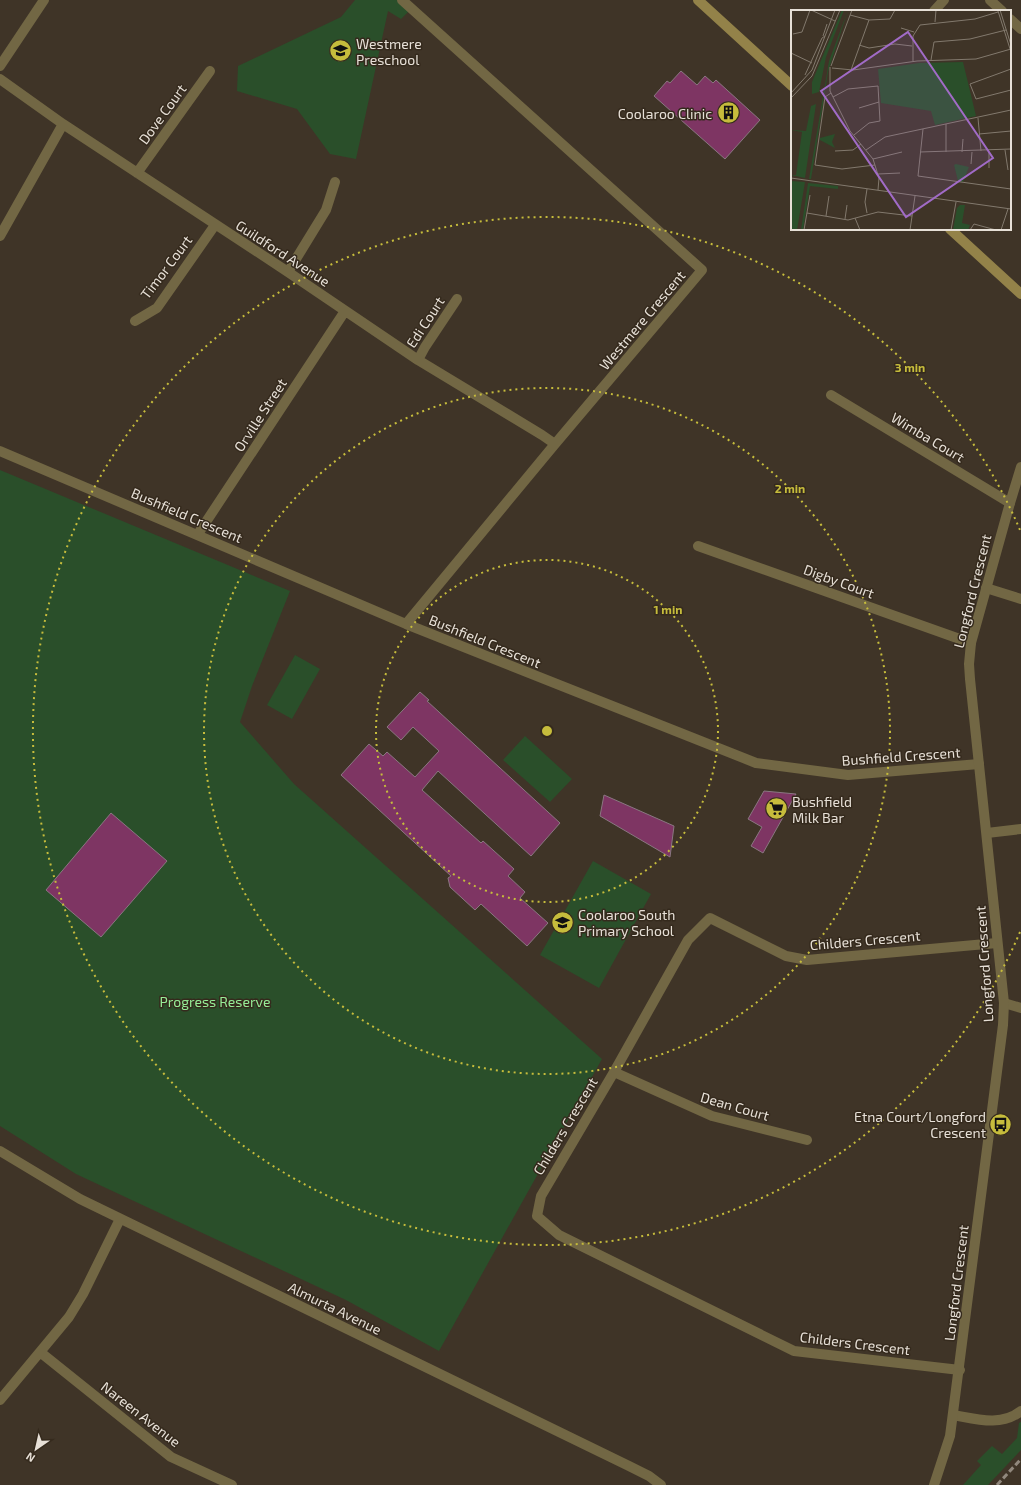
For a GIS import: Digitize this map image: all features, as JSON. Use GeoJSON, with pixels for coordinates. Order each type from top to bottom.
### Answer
{"type":"FeatureCollection","features":[{"type":"Feature","properties":{"kind":"main road"},"geometry":{"type":"LineString","coordinates":[[698,0],[791,85]]}},
{"type":"Feature","properties":{"kind":"main road"},"geometry":{"type":"LineString","coordinates":[[951,230],[1021,294]]}},
{"type":"Feature","properties":{"kind":"street"},"geometry":{"type":"LineString","coordinates":[[0,66],[44,0]]}},
{"type":"Feature","properties":{"kind":"street","name":"Westmere Crescent"},"geometry":{"type":"LineString","coordinates":[[402,0],[702,270],[406,624]]}},
{"type":"Feature","properties":{"kind":"street"},"geometry":{"type":"LineString","coordinates":[[935,10],[944,0]]}},
{"type":"Feature","properties":{"kind":"street"},"geometry":{"type":"LineString","coordinates":[[990,0],[1001,10]]}},
{"type":"Feature","properties":{"kind":"street"},"geometry":{"type":"LineString","coordinates":[[1011,20],[1021,29]]}},
{"type":"Feature","properties":{"kind":"street","name":"Dove Court"},"geometry":{"type":"LineString","coordinates":[[137,173],[210,71]]}},
{"type":"Feature","properties":{"kind":"street","name":"Guildford Avenue"},"geometry":{"type":"LineString","coordinates":[[0,79],[62,124],[288,272],[418,360],[555,444]]}},
{"type":"Feature","properties":{"kind":"street"},"geometry":{"type":"LineString","coordinates":[[0,236],[62,124]]}},
{"type":"Feature","properties":{"kind":"street"},"geometry":{"type":"LineString","coordinates":[[288,272],[326,210],[335,182]]}},
{"type":"Feature","properties":{"kind":"street","name":"Timor Court"},"geometry":{"type":"LineString","coordinates":[[135,321],[157,308],[215,225]]}},
{"type":"Feature","properties":{"kind":"street","name":"Edi Court"},"geometry":{"type":"LineString","coordinates":[[418,360],[457,299]]}},
{"type":"Feature","properties":{"kind":"street","name":"Orville Street"},"geometry":{"type":"LineString","coordinates":[[198,534],[345,311]]}},
{"type":"Feature","properties":{"kind":"street","name":"Wimba Court"},"geometry":{"type":"LineString","coordinates":[[831,396],[1010,502]]}},
{"type":"Feature","properties":{"kind":"street","name":"Bushfield Crescent"},"geometry":{"type":"LineString","coordinates":[[0,451],[198,534],[406,624],[756,763],[848,775],[979,764]]}},
{"type":"Feature","properties":{"kind":"street","name":"Longford Crescent"},"geometry":{"type":"LineString","coordinates":[[934,1485],[950,1436],[960,1370],[1003,1025],[1004,1003],[970,679],[971,643],[1021,467]]}},
{"type":"Feature","properties":{"kind":"street","name":"Digby Court"},"geometry":{"type":"LineString","coordinates":[[698,546],[971,643]]}},
{"type":"Feature","properties":{"kind":"street"},"geometry":{"type":"LineString","coordinates":[[986,588],[1021,599]]}},
{"type":"Feature","properties":{"kind":"street"},"geometry":{"type":"LineString","coordinates":[[987,833],[1021,829]]}},
{"type":"Feature","properties":{"kind":"street","name":"Childers Crescent"},"geometry":{"type":"LineString","coordinates":[[960,1370],[794,1351],[559,1235],[537,1216],[541,1196],[614,1072],[688,940],[710,918],[786,956],[807,960],[997,943]]}},
{"type":"Feature","properties":{"kind":"street"},"geometry":{"type":"LineString","coordinates":[[1004,1003],[1021,1008]]}},
{"type":"Feature","properties":{"kind":"street","name":"Dean Court"},"geometry":{"type":"LineString","coordinates":[[614,1072],[712,1116],[807,1140]]}},
{"type":"Feature","properties":{"kind":"street","name":"Almurta Avenue"},"geometry":{"type":"LineString","coordinates":[[0,1151],[57,1186],[120,1219],[629,1466],[649,1476],[661,1485]]}},
{"type":"Feature","properties":{"kind":"street"},"geometry":{"type":"LineString","coordinates":[[0,1400],[68,1317],[83,1294],[120,1219]]}},
{"type":"Feature","properties":{"kind":"street","name":"Nareen Avenue"},"geometry":{"type":"LineString","coordinates":[[40,1352],[171,1457],[232,1485]]}},
{"type":"Feature","properties":{"kind":"street"},"geometry":{"type":"LineString","coordinates":[[953,1415],[993,1421],[1011,1418],[1021,1411]]}},
{"type":"Feature","properties":{"kind":"green space"},"geometry":{"type":"Polygon","coordinates":[[[355,0],[398,0],[410,10],[401,19],[388,11],[356,159],[330,154],[297,109],[237,91],[238,66],[341,17],[355,0]]]}},
{"type":"Feature","properties":{"kind":"green space","name":"Progress Reserve"},"geometry":{"type":"Polygon","coordinates":[[[0,470],[290,591],[252,686],[240,722],[294,784],[602,1059],[439,1351],[346,1300],[76,1174],[0,1126],[0,470]]]}},
{"type":"Feature","properties":{"kind":"green space"},"geometry":{"type":"Polygon","coordinates":[[[295,655],[320,669],[292,719],[267,705],[295,655]]]}},
{"type":"Feature","properties":{"kind":"green space"},"geometry":{"type":"Polygon","coordinates":[[[525,736],[572,779],[550,802],[503,760],[525,736]]]}},
{"type":"Feature","properties":{"kind":"green space"},"geometry":{"type":"Polygon","coordinates":[[[593,861],[651,894],[599,988],[540,955],[593,861]]]}},
{"type":"Feature","properties":{"kind":"green space"},"geometry":{"type":"Polygon","coordinates":[[[1021,1422],[1021,1450],[988,1485],[963,1485],[981,1465],[977,1461],[992,1446],[1002,1454],[1017,1438],[1019,1423],[1021,1422]]]}},
{"type":"Feature","properties":{"kind":"building","name":"Coolaroo Clinic"},"geometry":{"type":"Polygon","coordinates":[[[681,71],[697,85],[705,76],[713,83],[716,80],[760,120],[725,159],[654,96],[667,81],[670,83],[681,71]]]}},
{"type":"Feature","properties":{"kind":"building"},"geometry":{"type":"Polygon","coordinates":[[[420,692],[429,700],[427,701],[560,823],[531,856],[438,771],[422,790],[481,843],[483,841],[514,869],[508,876],[525,892],[520,898],[548,923],[527,946],[481,904],[475,910],[450,887],[448,878],[451,876],[341,775],[369,744],[383,756],[387,752],[415,777],[439,751],[413,727],[401,740],[387,727],[420,692]]]}},
{"type":"Feature","properties":{"kind":"building","name":"Bushfield Milk Bar"},"geometry":{"type":"Polygon","coordinates":[[[764,791],[796,794],[763,853],[751,846],[762,827],[748,819],[764,791]]]}},
{"type":"Feature","properties":{"kind":"building"},"geometry":{"type":"Polygon","coordinates":[[[604,795],[674,826],[670,857],[600,816],[604,795]]]}},
{"type":"Feature","properties":{"kind":"building"},"geometry":{"type":"Polygon","coordinates":[[[111,813],[167,861],[101,937],[46,890],[111,813]]]}},
{"type":"Feature","properties":{"kind":"railway"},"geometry":{"type":"LineString","coordinates":[[997,1485],[1021,1459]]}},
{"type":"Feature","properties":{"kind":"place","name":"Westmere Preschool"},"geometry":{"type":"Point","coordinates":[341,51]}},
{"type":"Feature","properties":{"kind":"place","name":"Coolaroo Clinic"},"geometry":{"type":"Point","coordinates":[728,113]}},
{"type":"Feature","properties":{"kind":"place","name":"Bushfield Milk Bar"},"geometry":{"type":"Point","coordinates":[777,809]}},
{"type":"Feature","properties":{"kind":"place","name":"Coolaroo South Primary School"},"geometry":{"type":"Point","coordinates":[563,922]}},
{"type":"Feature","properties":{"kind":"place","name":"Etna Court/Longford Crescent"},"geometry":{"type":"Point","coordinates":[1001,1124]}}]}
